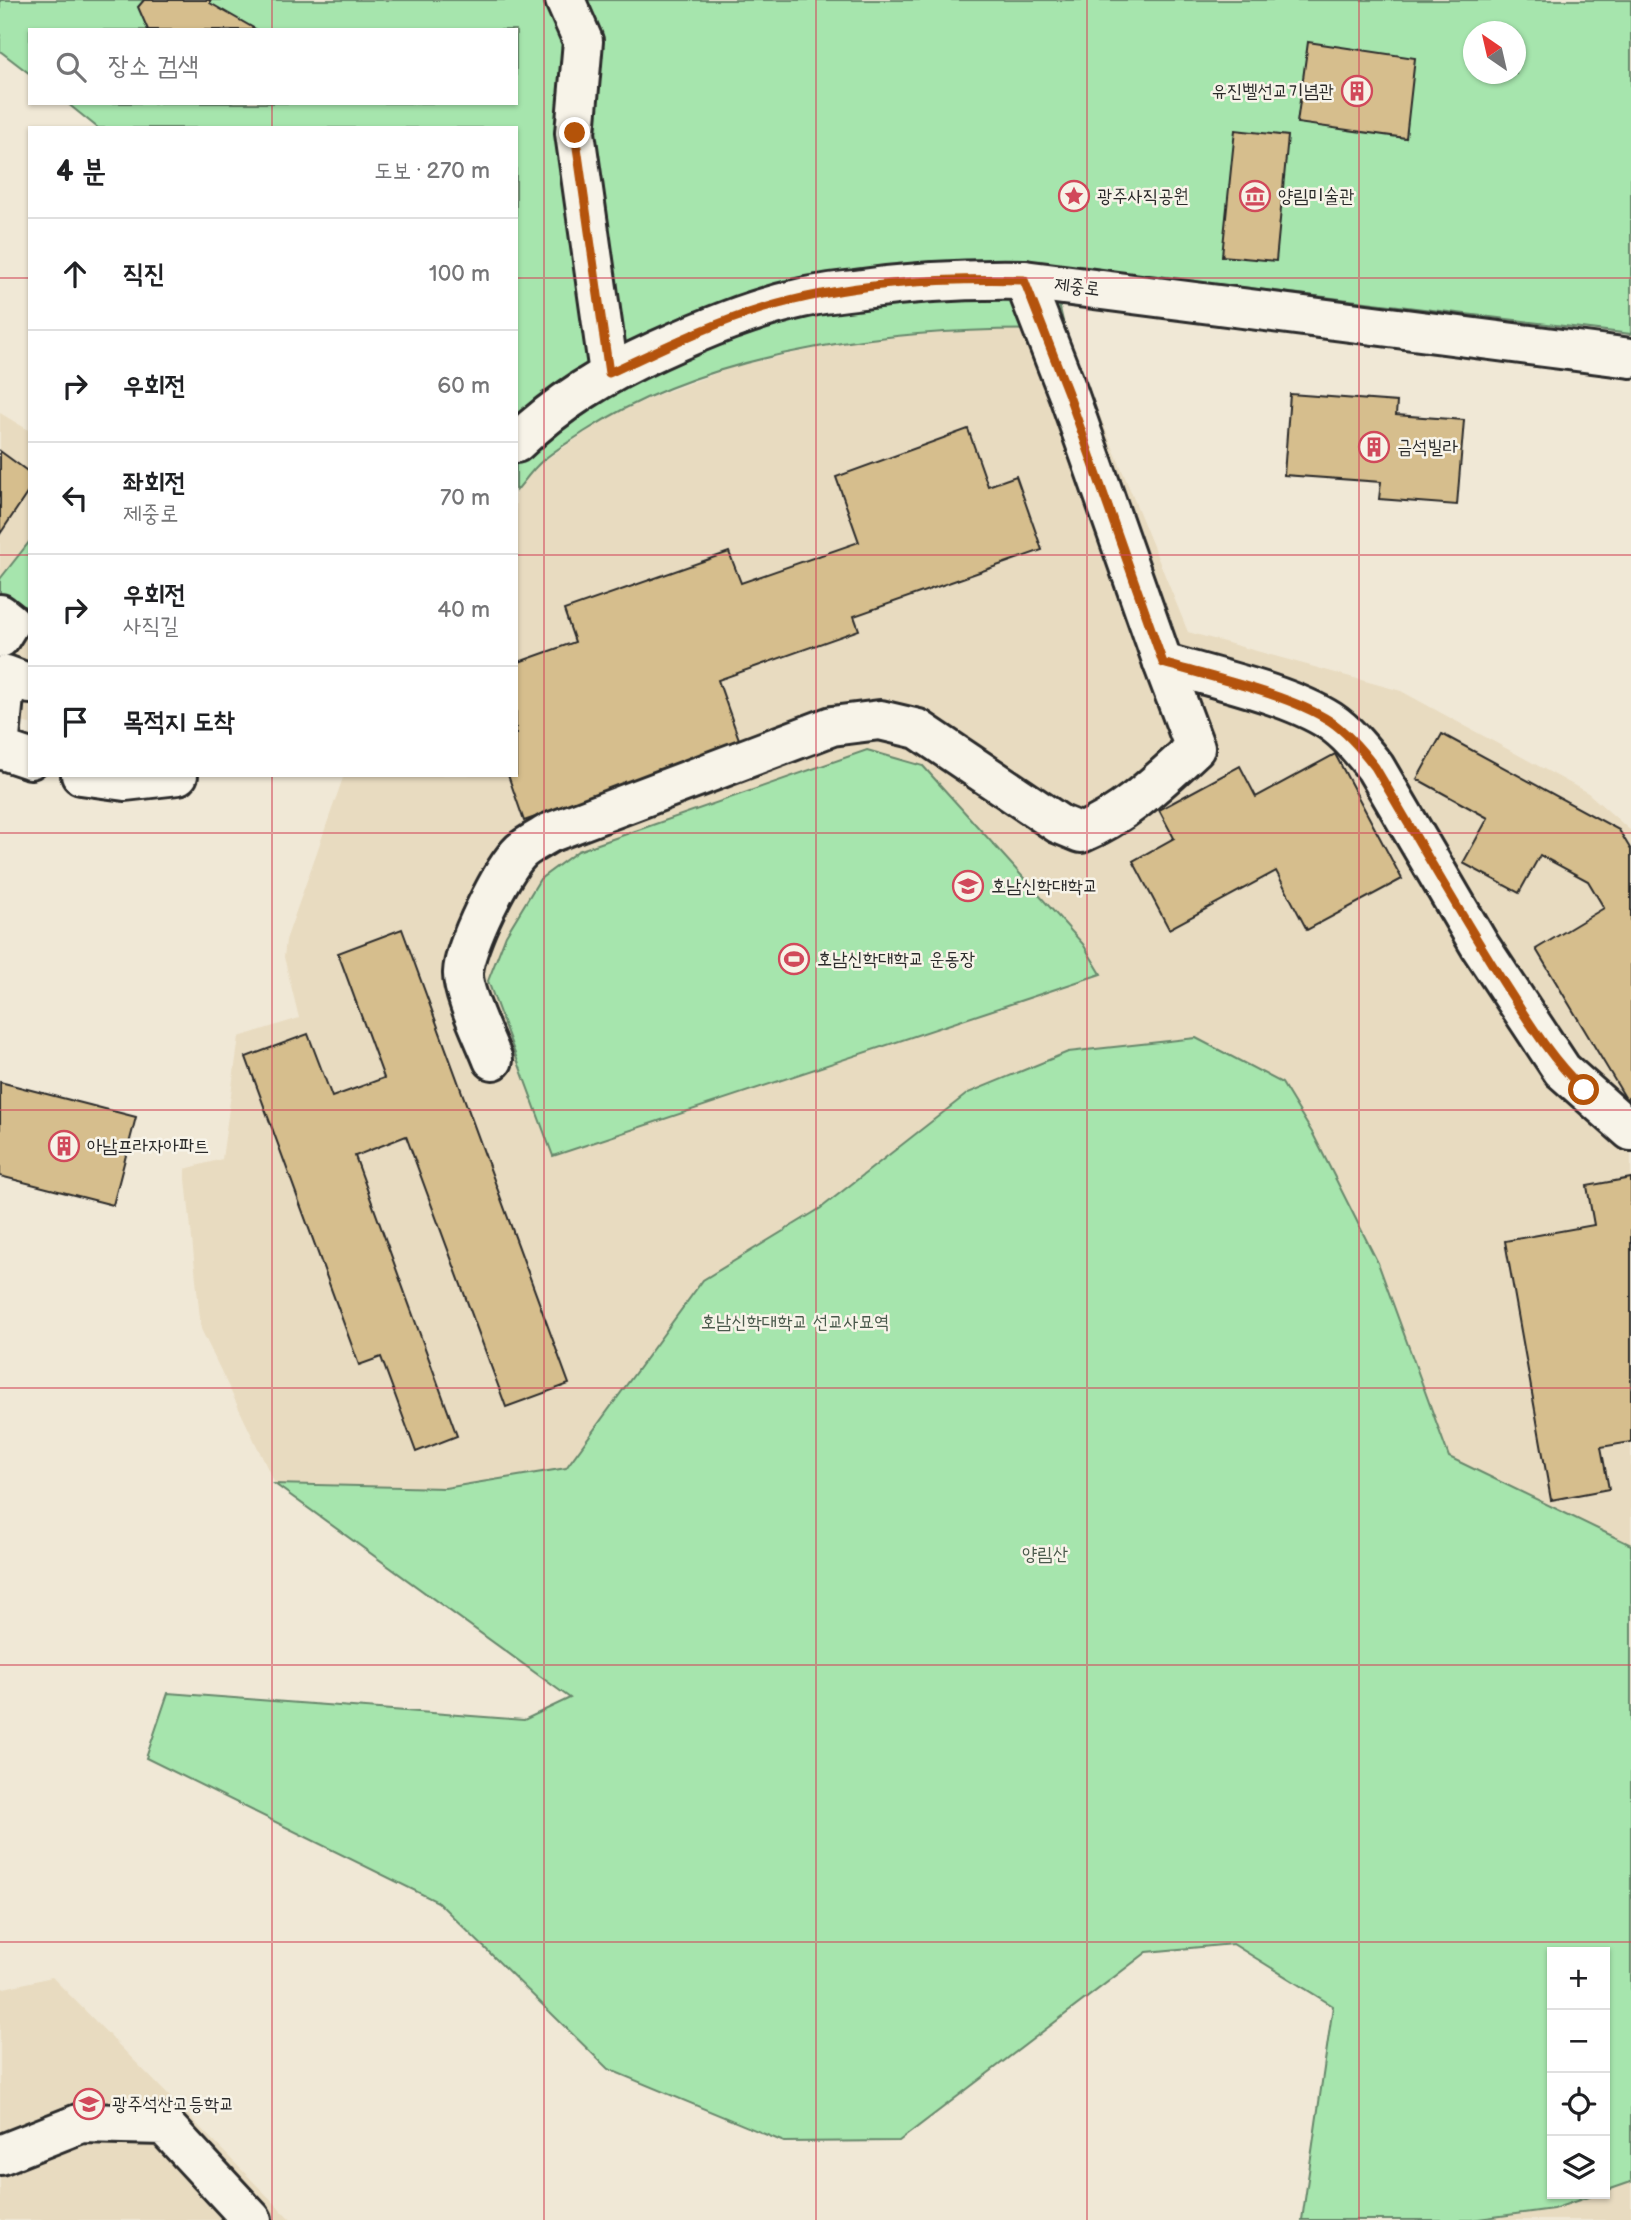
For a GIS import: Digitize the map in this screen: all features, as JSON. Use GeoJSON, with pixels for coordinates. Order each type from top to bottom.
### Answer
{"type":"FeatureCollection","features":[{"type":"Feature","properties":{"kind":"street"},"geometry":{"type":"LineString","coordinates":[[565,0],[583,41],[575,133],[609,373]]}},
{"type":"Feature","properties":{"kind":"street","name":"제중로"},"geometry":{"type":"LineString","coordinates":[[518,441],[545,415],[609,373],[702,330],[759,309],[804,297],[908,283],[964,279],[1024,280],[1631,358]]}},
{"type":"Feature","properties":{"kind":"street"},"geometry":{"type":"LineString","coordinates":[[493,1060],[466,990],[463,974],[467,952],[503,873],[521,851],[549,833],[832,726],[880,720],[918,729],[1059,824],[1081,832],[1105,823],[1145,794],[1195,748],[1068,393],[1024,280]]}},
{"type":"Feature","properties":{"kind":"street"},"geometry":{"type":"LineString","coordinates":[[0,614],[10,622],[0,738]]}},
{"type":"Feature","properties":{"kind":"street"},"geometry":{"type":"LineString","coordinates":[[1163,663],[1290,701],[1329,721],[1359,747],[1375,767],[1480,946],[1562,1070],[1631,1131]]}},
{"type":"Feature","properties":{"kind":"street"},"geometry":{"type":"LineString","coordinates":[[0,749],[28,758]]}},
{"type":"Feature","properties":{"kind":"street"},"geometry":{"type":"LineString","coordinates":[[96,777],[125,781],[160,777]]}},
{"type":"Feature","properties":{"kind":"street"},"geometry":{"type":"LineString","coordinates":[[0,2155],[81,2123],[164,2125],[251,2220]]}},
{"type":"Feature","properties":{"kind":"shaded area","name":"호남신학대학교"},"geometry":{"type":"Polygon","coordinates":[[[1010,328],[1065,330],[1188,632],[1401,691],[1588,793],[1631,831],[1631,1545],[1449,1457],[1378,1263],[1313,1134],[1282,1083],[821,1208],[703,1280],[567,1468],[445,1488],[275,1484],[201,1329],[185,1169],[222,1159],[239,1037],[299,1018],[284,957],[286,940],[343,777],[518,777],[518,489],[538,465],[605,419],[652,397],[733,367],[838,343],[1010,328]]]}},
{"type":"Feature","properties":{"kind":"shaded area"},"geometry":{"type":"Polygon","coordinates":[[[0,413],[28,430],[28,724],[0,718],[0,413]]]}},
{"type":"Feature","properties":{"kind":"shaded area","name":"광주석산고등학교"},"geometry":{"type":"Polygon","coordinates":[[[52,1977],[291,2220],[0,2220],[0,1989],[52,1977]]]}},
{"type":"Feature","properties":{"kind":"shaded area"},"geometry":{"type":"Polygon","coordinates":[[[1631,2182],[1631,2220],[1471,2220],[1553,2209],[1582,2199],[1610,2199],[1610,2189],[1631,2182]]]}},
{"type":"Feature","properties":{"kind":"green space","name":"광주사직공원"},"geometry":{"type":"Polygon","coordinates":[[[0,0],[1631,0],[1631,334],[1050,264],[1065,330],[943,332],[880,338],[816,347],[754,361],[693,379],[636,403],[553,452],[518,489],[518,126],[96,126],[69,105],[518,105],[518,28],[28,28],[28,72],[0,51],[0,0]]]}},
{"type":"Feature","properties":{"kind":"green space"},"geometry":{"type":"Polygon","coordinates":[[[28,544],[28,613],[0,594],[0,579],[28,544]]]}},
{"type":"Feature","properties":{"kind":"green space","name":"호남신학대학교 운동장"},"geometry":{"type":"Polygon","coordinates":[[[867,750],[923,766],[1083,944],[1101,974],[553,1156],[488,981],[506,935],[540,879],[578,851],[867,750]]]}},
{"type":"Feature","properties":{"kind":"green space","name":"양림산"},"geometry":{"type":"Polygon","coordinates":[[[1196,1038],[1282,1083],[1313,1134],[1378,1263],[1449,1457],[1631,1545],[1631,2182],[1610,2189],[1610,1947],[1547,1947],[1547,2199],[1582,2199],[1553,2209],[1471,2220],[1302,2220],[1333,2006],[1233,1944],[1147,1952],[899,2141],[784,2142],[608,2069],[438,1902],[146,1758],[168,1693],[524,1720],[570,1698],[275,1484],[445,1488],[566,1468],[703,1280],[821,1208],[968,1093],[1068,1052],[1196,1038]]]}},
{"type":"Feature","properties":{"kind":"building"},"geometry":{"type":"Polygon","coordinates":[[[144,0],[210,0],[210,3],[254,28],[147,28],[138,7],[144,0]]]}},
{"type":"Feature","properties":{"kind":"building","name":"유진벨선교기념관"},"geometry":{"type":"Polygon","coordinates":[[[1308,42],[1415,58],[1406,138],[1297,123],[1308,42]]]}},
{"type":"Feature","properties":{"kind":"building","name":"양림미술관"},"geometry":{"type":"Polygon","coordinates":[[[1235,130],[1288,136],[1276,261],[1222,256],[1235,130]]]}},
{"type":"Feature","properties":{"kind":"building","name":"금석빌라"},"geometry":{"type":"Polygon","coordinates":[[[1290,394],[1397,402],[1396,415],[1464,420],[1457,505],[1379,499],[1381,482],[1284,475],[1290,394]]]}},
{"type":"Feature","properties":{"kind":"building"},"geometry":{"type":"Polygon","coordinates":[[[968,429],[988,486],[1016,476],[1042,550],[854,616],[859,630],[718,680],[741,745],[524,821],[509,777],[518,777],[518,662],[575,642],[564,610],[729,552],[741,583],[859,542],[836,477],[968,429]]]}},
{"type":"Feature","properties":{"kind":"building"},"geometry":{"type":"Polygon","coordinates":[[[0,451],[28,472],[28,492],[0,534],[0,451]]]}},
{"type":"Feature","properties":{"kind":"building"},"geometry":{"type":"Polygon","coordinates":[[[1442,734],[1619,830],[1631,850],[1631,1096],[1626,1099],[1536,949],[1604,908],[1588,881],[1540,855],[1519,893],[1463,863],[1488,818],[1417,779],[1442,734]]]}},
{"type":"Feature","properties":{"kind":"building"},"geometry":{"type":"Polygon","coordinates":[[[1335,754],[1402,879],[1307,930],[1276,871],[1169,929],[1133,861],[1174,838],[1159,810],[1240,766],[1256,797],[1335,754]]]}},
{"type":"Feature","properties":{"kind":"building"},"geometry":{"type":"Polygon","coordinates":[[[402,929],[569,1384],[506,1407],[406,1136],[355,1156],[457,1436],[416,1452],[381,1357],[359,1365],[246,1057],[308,1034],[332,1097],[384,1078],[338,953],[402,929]]]}},
{"type":"Feature","properties":{"kind":"building","name":"아남프라자아파트"},"geometry":{"type":"Polygon","coordinates":[[[0,1082],[136,1117],[113,1205],[0,1176],[0,1082]]]}},
{"type":"Feature","properties":{"kind":"building"},"geometry":{"type":"Polygon","coordinates":[[[1631,1178],[1631,1442],[1601,1447],[1609,1489],[1551,1500],[1505,1241],[1594,1225],[1587,1186],[1631,1178]]]}},
{"type":"Feature","properties":{"kind":"place","name":"유진벨선교기념관"},"geometry":{"type":"Point","coordinates":[1357,91]}},
{"type":"Feature","properties":{"kind":"place","name":"광주사직공원"},"geometry":{"type":"Point","coordinates":[1074,196]}},
{"type":"Feature","properties":{"kind":"place","name":"양림미술관"},"geometry":{"type":"Point","coordinates":[1255,196]}},
{"type":"Feature","properties":{"kind":"place","name":"금석빌라"},"geometry":{"type":"Point","coordinates":[1374,447]}},
{"type":"Feature","properties":{"kind":"place","name":"호남신학대학교"},"geometry":{"type":"Point","coordinates":[968,886]}},
{"type":"Feature","properties":{"kind":"place","name":"호남신학대학교 운동장"},"geometry":{"type":"Point","coordinates":[794,959]}},
{"type":"Feature","properties":{"kind":"place","name":"아남프라자아파트"},"geometry":{"type":"Point","coordinates":[64,1146]}},
{"type":"Feature","properties":{"kind":"place","name":"광주석산고등학교"},"geometry":{"type":"Point","coordinates":[89,2104]}},
{"type":"Feature","properties":{"kind":"route"},"geometry":{"type":"LineString","coordinates":[[575,133],[609,373],[702,330],[759,309],[804,297],[908,283],[964,279],[1024,280],[1068,393],[1163,663],[1290,701],[1329,721],[1359,747],[1375,767],[1513,997],[1562,1070],[1584,1090]]}},
{"type":"Feature","properties":{"kind":"park label","name":"호남신학대학교 선교사묘역"},"geometry":{"type":"Point","coordinates":[795,1322]}}]}
